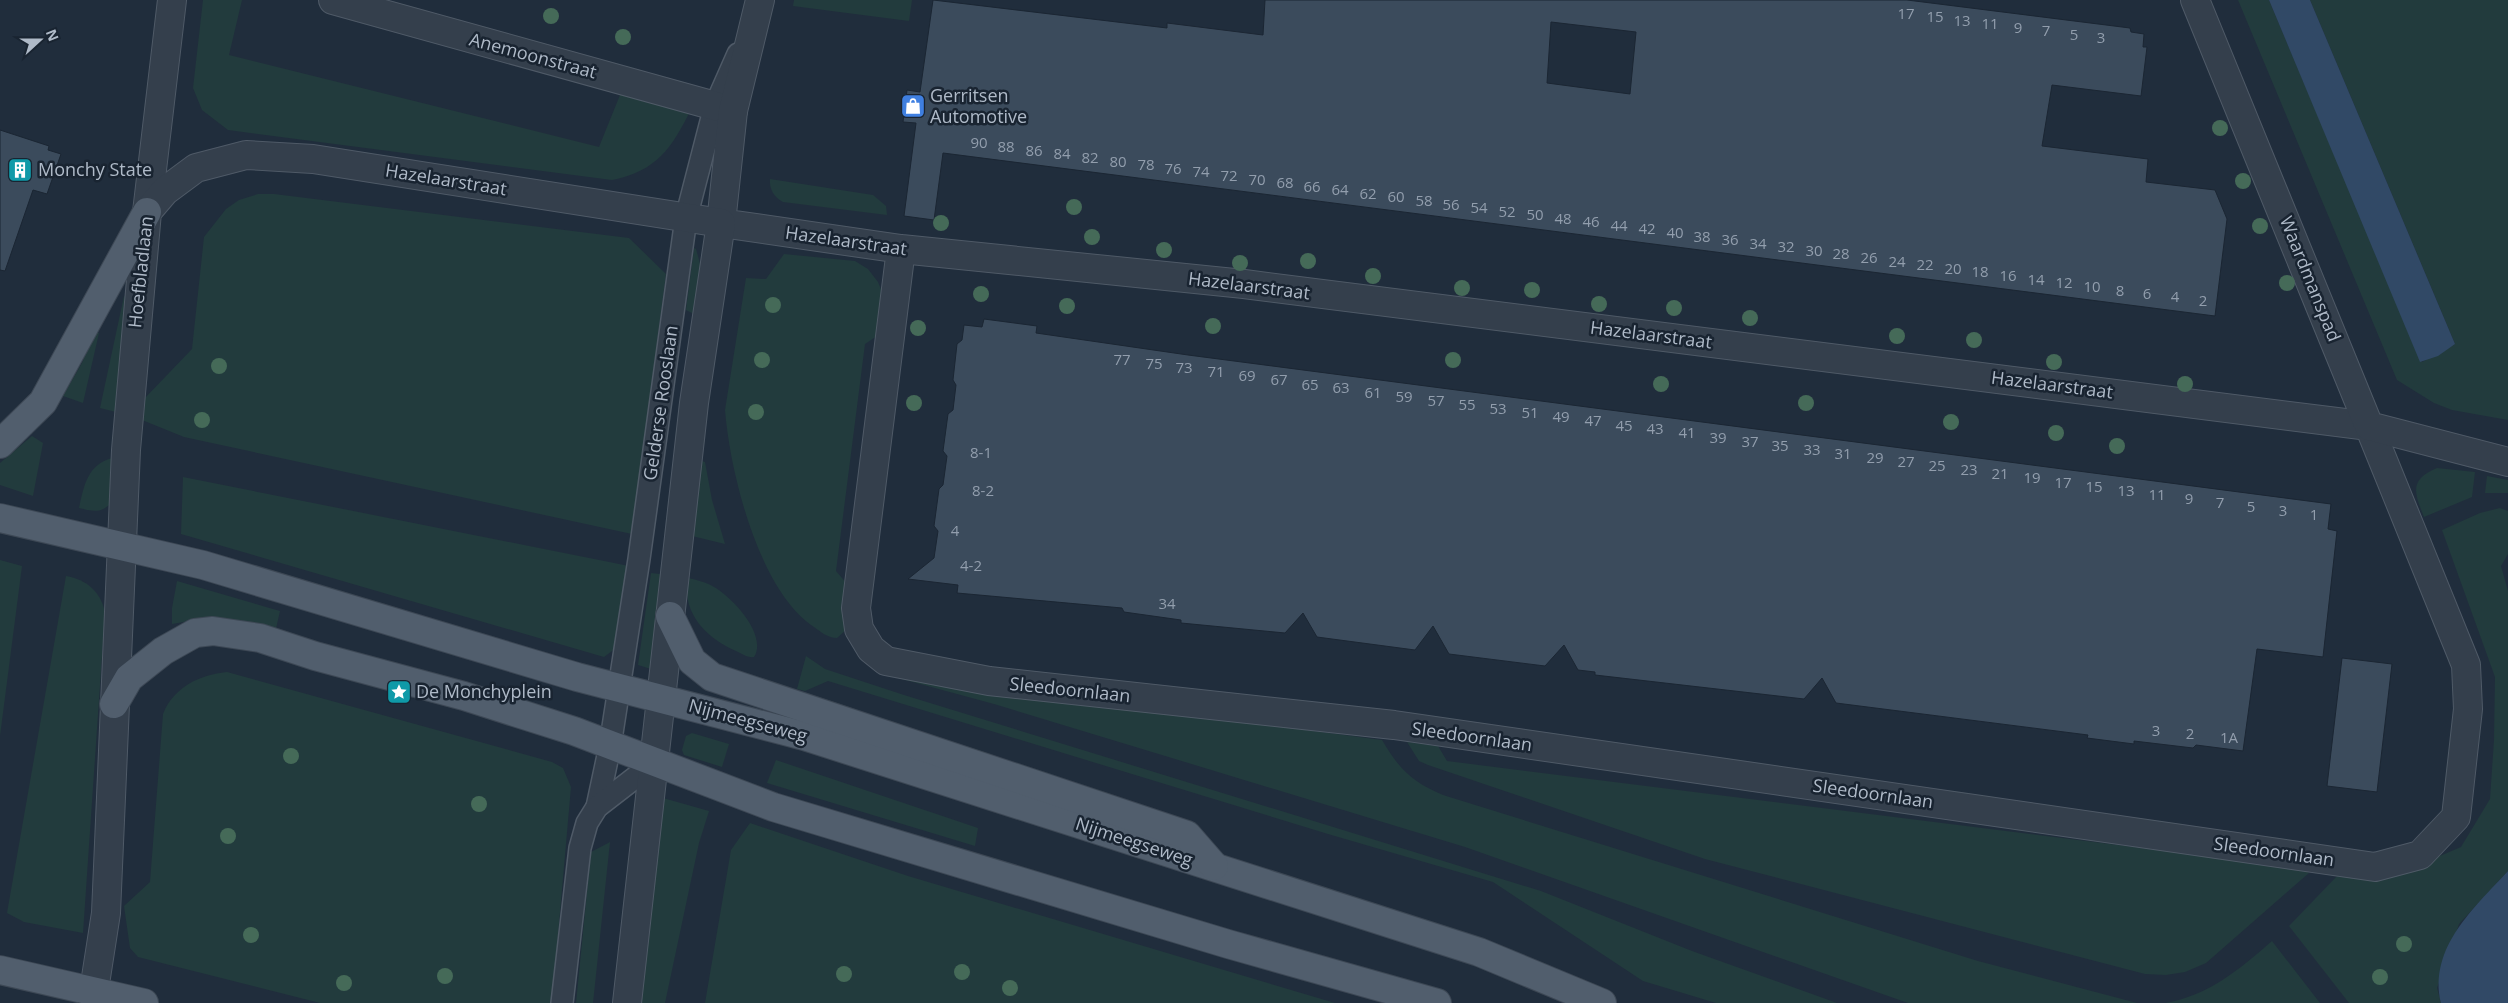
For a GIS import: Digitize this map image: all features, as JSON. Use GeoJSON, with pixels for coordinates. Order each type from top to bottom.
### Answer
{"type":"FeatureCollection","features":[{"type":"Feature","properties":{"kind":"main road"},"geometry":{"type":"LineString","coordinates":[[0,444],[23,423],[47,395],[147,212]]}},
{"type":"Feature","properties":{"kind":"main road"},"geometry":{"type":"LineString","coordinates":[[0,518],[121,545],[203,566],[577,677],[661,698]]}},
{"type":"Feature","properties":{"kind":"main road"},"geometry":{"type":"LineString","coordinates":[[670,616],[692,661],[712,677],[1187,835],[1215,868]]}},
{"type":"Feature","properties":{"kind":"main road"},"geometry":{"type":"LineString","coordinates":[[114,704],[129,678],[163,651],[195,633],[213,631],[260,638],[315,656],[464,696],[574,731],[773,807],[1228,944],[1437,1003]]}},
{"type":"Feature","properties":{"kind":"main road","name":"Nijmeegseweg"},"geometry":{"type":"LineString","coordinates":[[661,698],[804,736],[1479,952],[1602,1003]]}},
{"type":"Feature","properties":{"kind":"main road"},"geometry":{"type":"LineString","coordinates":[[0,970],[94,997],[144,1003]]}},
{"type":"Feature","properties":{"kind":"street","name":"Hoefbladlaan"},"geometry":{"type":"LineString","coordinates":[[121,545],[129,400],[147,212],[172,0]]}},
{"type":"Feature","properties":{"kind":"street","name":"Waardmanspad"},"geometry":{"type":"LineString","coordinates":[[2196,0],[2369,426]]}},
{"type":"Feature","properties":{"kind":"street","name":"Anemoonstraat"},"geometry":{"type":"LineString","coordinates":[[347,2],[724,109]]}},
{"type":"Feature","properties":{"kind":"street","name":"Gelderse Rooslaan"},"geometry":{"type":"LineString","coordinates":[[661,698],[694,403],[721,223],[724,109],[759,4]]}},
{"type":"Feature","properties":{"kind":"street","name":"Hazelaarstraat"},"geometry":{"type":"LineString","coordinates":[[147,212],[165,190],[196,168],[246,155],[313,159],[686,218],[901,249],[1244,284],[2369,426]]}},
{"type":"Feature","properties":{"kind":"street","name":"Sleedoornlaan"},"geometry":{"type":"LineString","coordinates":[[901,249],[856,608],[859,629],[871,649],[886,661],[989,681],[1394,725],[2375,867],[2420,855],[2456,817],[2468,709],[2466,666],[2369,426]]}},
{"type":"Feature","properties":{"kind":"street"},"geometry":{"type":"LineString","coordinates":[[2369,426],[2508,462]]}},
{"type":"Feature","properties":{"kind":"street"},"geometry":{"type":"LineString","coordinates":[[94,997],[106,913],[121,545]]}},
{"type":"Feature","properties":{"kind":"street"},"geometry":{"type":"LineString","coordinates":[[627,1003],[661,698]]}},
{"type":"Feature","properties":{"kind":"lane","name":"Gelderse Rooslaan"},"geometry":{"type":"LineString","coordinates":[[597,807],[610,746],[640,559],[686,218],[724,109]]}},
{"type":"Feature","properties":{"kind":"lane"},"geometry":{"type":"LineString","coordinates":[[562,1003],[580,848],[586,823],[597,807],[654,763]]}},
{"type":"Feature","properties":{"kind":"green space"},"geometry":{"type":"Polygon","coordinates":[[[203,0],[242,0],[229,55],[599,147],[622,90],[691,109],[670,146],[661,156],[641,171],[612,180],[228,130],[202,110],[193,88],[203,0]]]}},
{"type":"Feature","properties":{"kind":"green space"},"geometry":{"type":"Polygon","coordinates":[[[794,0],[912,0],[909,21],[793,6],[794,0]]]}},
{"type":"Feature","properties":{"kind":"green space"},"geometry":{"type":"Polygon","coordinates":[[[2238,0],[2269,0],[2422,362],[2455,344],[2310,0],[2508,0],[2508,420],[2452,410],[2434,403],[2397,380],[2238,0]]]}},
{"type":"Feature","properties":{"kind":"green space"},"geometry":{"type":"Polygon","coordinates":[[[770,179],[873,195],[886,206],[887,215],[783,202],[773,192],[770,186],[770,179]]]}},
{"type":"Feature","properties":{"kind":"green space"},"geometry":{"type":"Polygon","coordinates":[[[258,194],[274,194],[629,238],[666,274],[632,534],[184,437],[142,420],[144,399],[192,349],[204,237],[226,209],[239,200],[258,194]]]}},
{"type":"Feature","properties":{"kind":"green space"},"geometry":{"type":"Polygon","coordinates":[[[694,248],[696,249],[701,267],[694,314],[686,310],[694,248]]]}},
{"type":"Feature","properties":{"kind":"green space"},"geometry":{"type":"Polygon","coordinates":[[[784,254],[855,261],[868,269],[878,282],[884,297],[880,334],[865,344],[836,571],[848,585],[847,629],[837,638],[828,636],[814,627],[795,610],[778,587],[763,559],[751,529],[733,465],[728,436],[725,410],[746,278],[766,279],[784,254]]]}},
{"type":"Feature","properties":{"kind":"green space"},"geometry":{"type":"Polygon","coordinates":[[[124,296],[128,297],[120,413],[100,408],[124,296]]]}},
{"type":"Feature","properties":{"kind":"green space"},"geometry":{"type":"Polygon","coordinates":[[[95,331],[99,333],[83,403],[63,396],[82,363],[95,331]]]}},
{"type":"Feature","properties":{"kind":"green space"},"geometry":{"type":"Polygon","coordinates":[[[32,436],[43,443],[33,496],[0,485],[0,463],[32,436]]]}},
{"type":"Feature","properties":{"kind":"green space"},"geometry":{"type":"Polygon","coordinates":[[[112,458],[116,460],[111,503],[100,510],[92,511],[79,508],[88,477],[97,466],[112,458]]]}},
{"type":"Feature","properties":{"kind":"green space"},"geometry":{"type":"Polygon","coordinates":[[[702,461],[705,462],[712,500],[725,544],[692,536],[702,461]]]}},
{"type":"Feature","properties":{"kind":"green space"},"geometry":{"type":"Polygon","coordinates":[[[2437,468],[2475,472],[2472,497],[2424,517],[2416,494],[2416,488],[2422,477],[2437,468]]]}},
{"type":"Feature","properties":{"kind":"green space"},"geometry":{"type":"Polygon","coordinates":[[[2487,476],[2508,480],[2508,493],[2485,493],[2487,476]]]}},
{"type":"Feature","properties":{"kind":"green space"},"geometry":{"type":"Polygon","coordinates":[[[183,477],[629,566],[620,645],[604,657],[181,534],[183,477]]]}},
{"type":"Feature","properties":{"kind":"green space"},"geometry":{"type":"Polygon","coordinates":[[[2500,508],[2508,511],[2508,554],[2501,566],[2508,591],[2508,871],[2459,924],[2437,988],[2441,1003],[2349,1003],[2289,926],[2339,874],[2412,868],[2461,847],[2490,799],[2494,740],[2495,677],[2442,530],[2480,513],[2500,508]]]}},
{"type":"Feature","properties":{"kind":"green space"},"geometry":{"type":"Polygon","coordinates":[[[0,560],[22,566],[0,736],[0,560]]]}},
{"type":"Feature","properties":{"kind":"green space"},"geometry":{"type":"Polygon","coordinates":[[[651,573],[660,574],[651,669],[638,665],[651,573]]]}},
{"type":"Feature","properties":{"kind":"green space"},"geometry":{"type":"Polygon","coordinates":[[[66,576],[80,580],[96,592],[105,612],[83,933],[24,922],[7,913],[66,576]]]}},
{"type":"Feature","properties":{"kind":"green space"},"geometry":{"type":"Polygon","coordinates":[[[688,578],[705,582],[714,587],[730,599],[738,608],[752,628],[756,638],[757,648],[754,657],[745,656],[725,646],[698,622],[688,602],[688,578]]]}},
{"type":"Feature","properties":{"kind":"green space"},"geometry":{"type":"Polygon","coordinates":[[[177,581],[280,611],[275,633],[201,619],[172,624],[172,608],[177,581]]]}},
{"type":"Feature","properties":{"kind":"green space"},"geometry":{"type":"Polygon","coordinates":[[[806,656],[825,669],[904,695],[1541,891],[1692,951],[1837,1003],[1716,1003],[1643,981],[1493,882],[1328,834],[828,681],[805,691],[797,689],[806,656]]]}},
{"type":"Feature","properties":{"kind":"green space"},"geometry":{"type":"Polygon","coordinates":[[[227,672],[552,762],[563,768],[571,787],[552,1003],[320,1003],[138,957],[130,948],[124,906],[150,882],[163,714],[174,696],[189,684],[197,679],[227,672]]]}},
{"type":"Feature","properties":{"kind":"green space"},"geometry":{"type":"Polygon","coordinates":[[[900,676],[1382,740],[1394,759],[1407,774],[1443,795],[1978,961],[2137,1003],[1908,1003],[1465,847],[994,704],[898,678],[900,676]]]}},
{"type":"Feature","properties":{"kind":"green space"},"geometry":{"type":"Polygon","coordinates":[[[692,733],[729,744],[722,767],[684,755],[682,750],[686,736],[692,733]]]}},
{"type":"Feature","properties":{"kind":"green space"},"geometry":{"type":"Polygon","coordinates":[[[1407,742],[1438,746],[1447,761],[2301,868],[2309,873],[2206,963],[2185,972],[2166,975],[2145,974],[1705,859],[1428,765],[1419,761],[1407,742]]]}},
{"type":"Feature","properties":{"kind":"green space"},"geometry":{"type":"Polygon","coordinates":[[[776,760],[978,828],[975,846],[767,783],[776,760]]]}},
{"type":"Feature","properties":{"kind":"green space"},"geometry":{"type":"Polygon","coordinates":[[[663,798],[709,811],[699,843],[665,1003],[637,1003],[663,798]]]}},
{"type":"Feature","properties":{"kind":"green space"},"geometry":{"type":"Polygon","coordinates":[[[750,823],[908,876],[1335,1003],[705,1003],[731,850],[750,823]]]}},
{"type":"Feature","properties":{"kind":"green space"},"geometry":{"type":"Polygon","coordinates":[[[610,842],[593,1003],[576,1003],[591,852],[610,842]]]}},
{"type":"Feature","properties":{"kind":"green space"},"geometry":{"type":"Polygon","coordinates":[[[2272,941],[2320,1003],[2165,1003],[2195,994],[2223,980],[2272,941]]]}},
{"type":"Feature","properties":{"kind":"water"},"geometry":{"type":"Polygon","coordinates":[[[2269,0],[2310,0],[2455,344],[2438,356],[2420,362],[2269,0]]]}},
{"type":"Feature","properties":{"kind":"water"},"geometry":{"type":"Polygon","coordinates":[[[2508,871],[2508,1003],[2441,1003],[2439,983],[2441,964],[2448,947],[2468,915],[2508,871]]]}},
{"type":"Feature","properties":{"kind":"building"},"geometry":{"type":"Polygon","coordinates":[[[933,0],[1167,28],[1167,23],[1263,35],[1265,0],[1907,0],[2130,28],[2131,32],[2144,34],[2143,47],[2147,47],[2141,96],[2052,85],[2042,146],[2148,159],[2146,182],[2215,190],[2227,219],[2215,316],[943,153],[934,220],[904,216],[916,123],[903,122],[907,90],[920,92],[933,0]],[[1551,22],[1547,83],[1630,94],[1636,32],[1551,22]]]}},
{"type":"Feature","properties":{"kind":"building","name":"Monchy State"},"geometry":{"type":"Polygon","coordinates":[[[0,130],[49,146],[48,150],[61,154],[47,194],[33,190],[5,271],[0,270],[0,130]]]}},
{"type":"Feature","properties":{"kind":"building"},"geometry":{"type":"Polygon","coordinates":[[[984,319],[1037,326],[1036,333],[1188,355],[2331,504],[2328,529],[2337,531],[2323,657],[2257,649],[2243,751],[2196,745],[2193,748],[2134,741],[2134,744],[2087,738],[2088,735],[1836,703],[1822,678],[1804,699],[1595,675],[1595,672],[1578,670],[1564,645],[1545,666],[1449,654],[1433,626],[1415,650],[1317,637],[1303,613],[1285,633],[1181,623],[1181,620],[1124,612],[1122,608],[957,593],[958,585],[908,579],[934,558],[938,531],[934,526],[939,489],[943,485],[947,456],[943,451],[948,414],[953,410],[956,385],[953,380],[957,344],[962,340],[964,325],[982,327],[984,319]]]}},
{"type":"Feature","properties":{"kind":"building"},"geometry":{"type":"Polygon","coordinates":[[[2342,658],[2392,664],[2377,792],[2327,786],[2342,658]]]}},
{"type":"Feature","properties":{"kind":"place","name":"Gerritsen Automotive"},"geometry":{"type":"Point","coordinates":[913,106]}},
{"type":"Feature","properties":{"kind":"place","name":"Monchy State"},"geometry":{"type":"Point","coordinates":[20,170]}},
{"type":"Feature","properties":{"kind":"place","name":"De Monchyplein"},"geometry":{"type":"Point","coordinates":[399,692]}}]}
